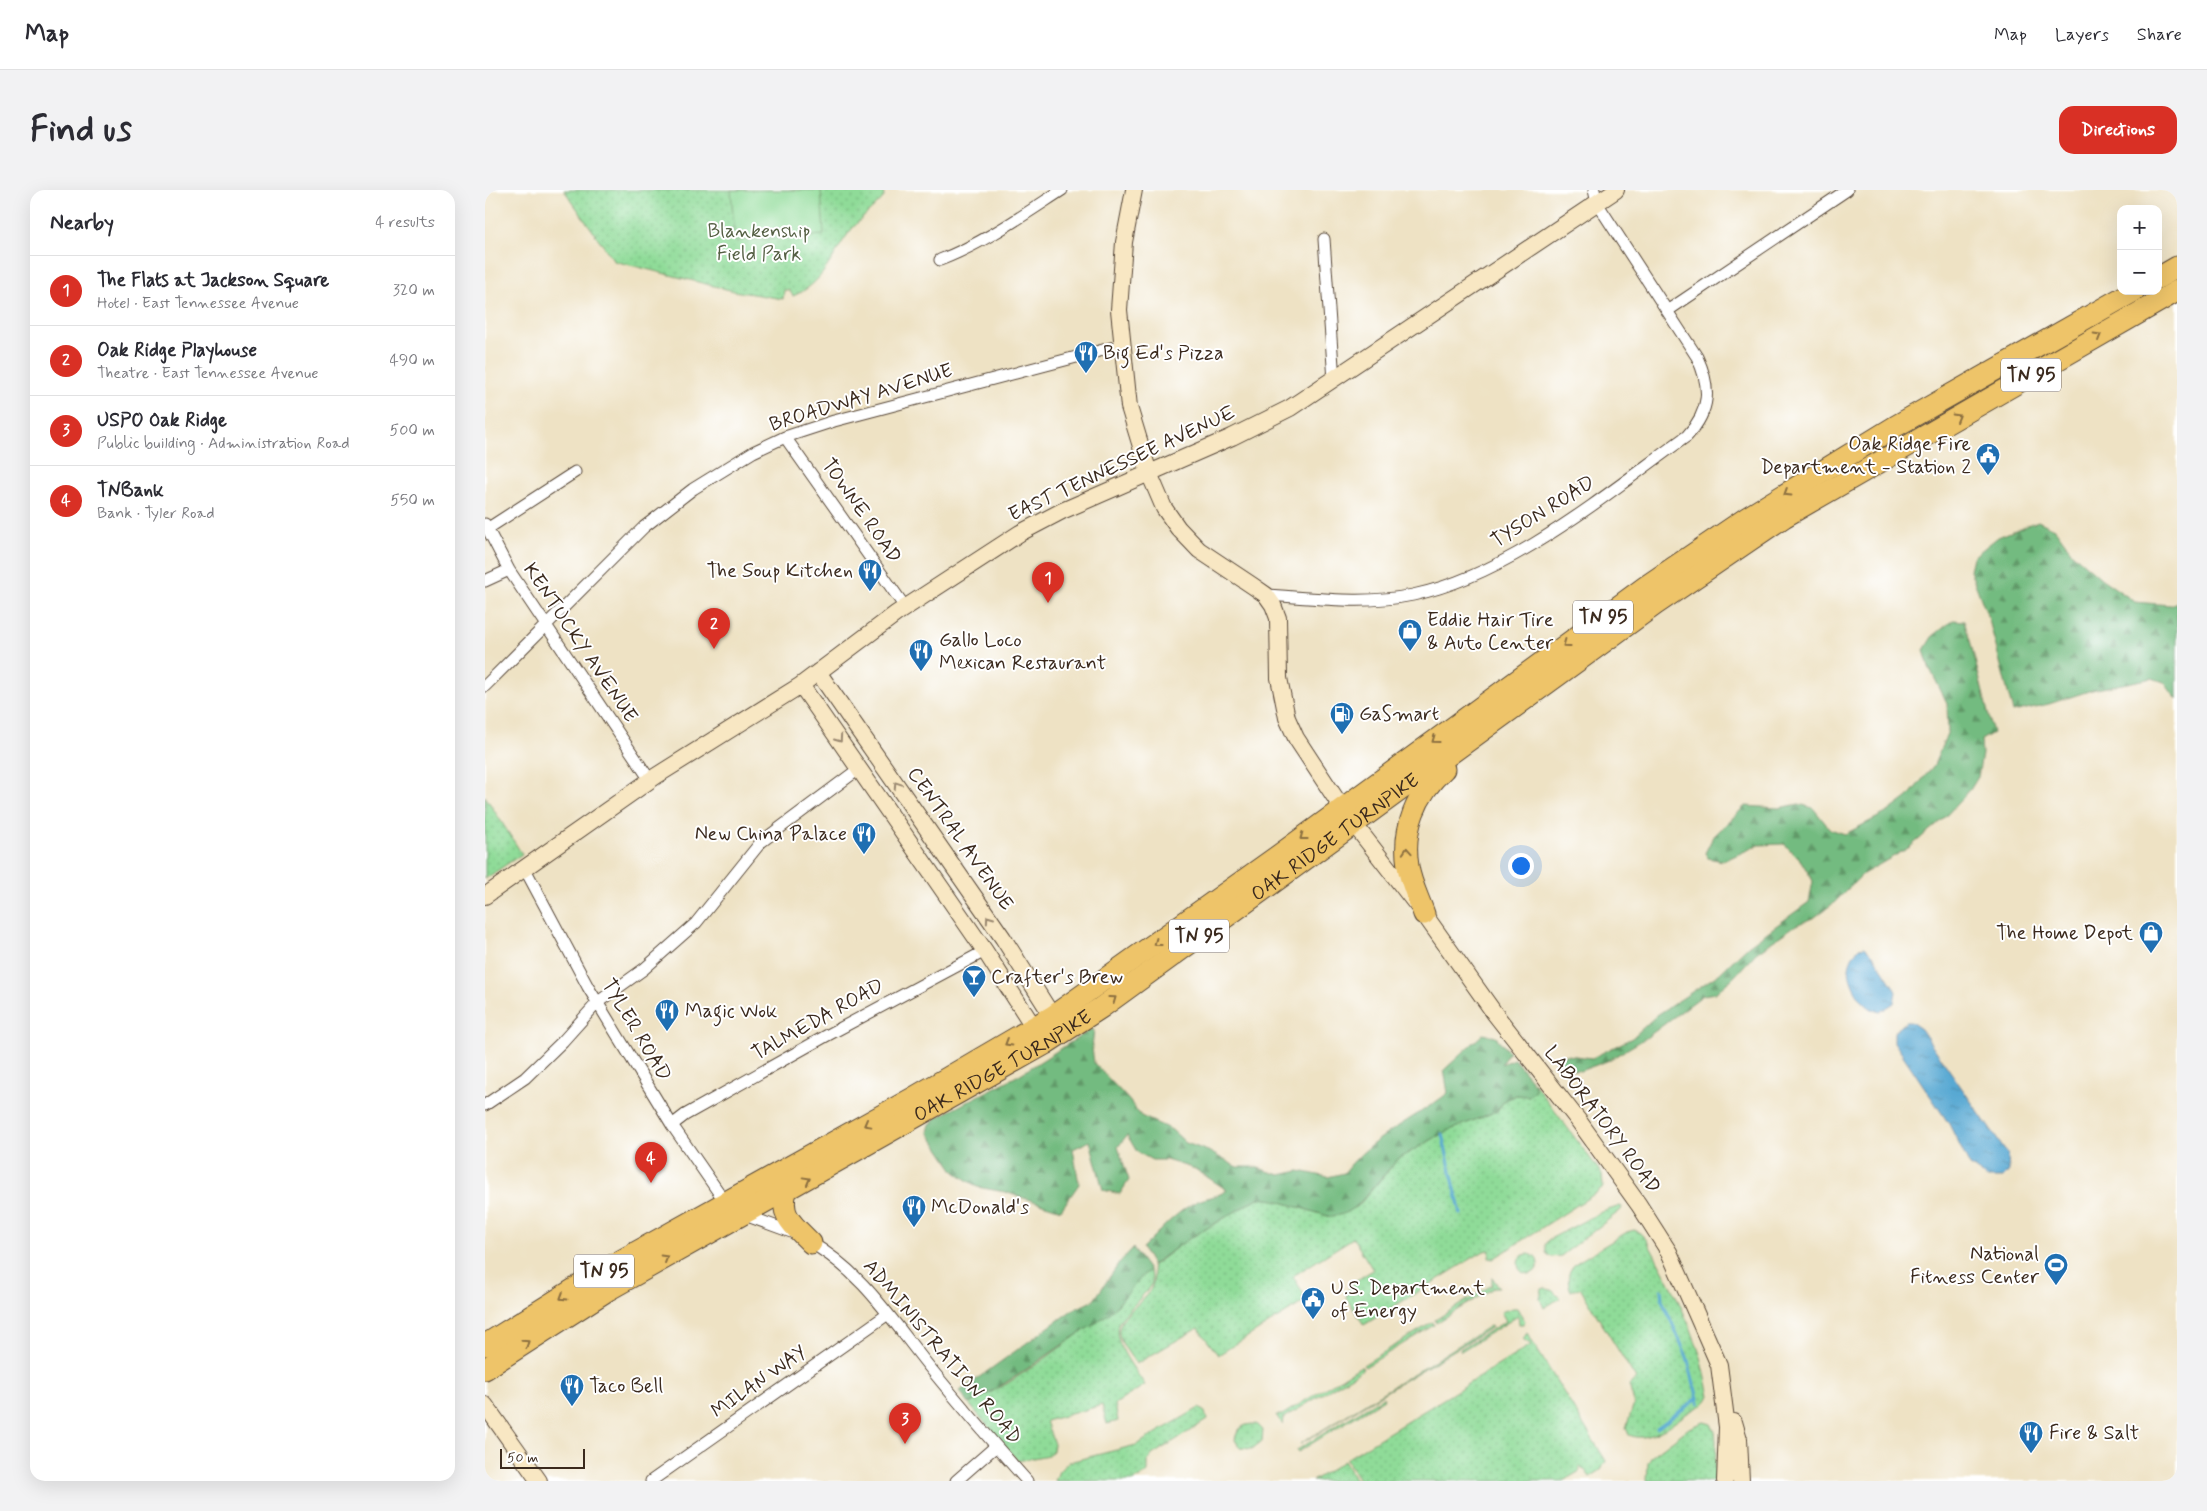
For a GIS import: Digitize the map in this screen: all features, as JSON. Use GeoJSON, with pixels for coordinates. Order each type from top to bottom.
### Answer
{"type":"FeatureCollection","features":[{"type":"Feature","properties":{"kind":"highway"},"geometry":{"type":"LineString","coordinates":[[2162,276],[2177,267]]}},
{"type":"Feature","properties":{"kind":"highway","name":"OAK RIDGE TURNPIKE"},"geometry":{"type":"LineString","coordinates":[[1879,449],[2177,291]]}},
{"type":"Feature","properties":{"kind":"highway","name":"OAK RIDGE TURNPIKE"},"geometry":{"type":"LineString","coordinates":[[485,1345],[606,1269],[734,1208],[787,1191],[1058,1025],[1102,1007],[1348,816],[1651,596],[1784,517],[1879,449],[2128,295]]}},
{"type":"Feature","properties":{"kind":"highway","name":"OAK RIDGE TURNPIKE"},"geometry":{"type":"LineString","coordinates":[[1348,816],[1485,727],[1498,706]]}},
{"type":"Feature","properties":{"kind":"highway"},"geometry":{"type":"LineString","coordinates":[[1424,914],[1408,868],[1406,837],[1413,810],[1430,781],[1457,758],[1485,727]]}},
{"type":"Feature","properties":{"kind":"highway","name":"OAK RIDGE TURNPIKE"},"geometry":{"type":"LineString","coordinates":[[485,1369],[734,1208],[961,1071],[1040,1036]]}},
{"type":"Feature","properties":{"kind":"highway"},"geometry":{"type":"LineString","coordinates":[[787,1191],[783,1202],[787,1216],[811,1243]]}},
{"type":"Feature","properties":{"kind":"street"},"geometry":{"type":"LineString","coordinates":[[940,260],[965,250],[996,233],[1062,190]]}},
{"type":"Feature","properties":{"kind":"street"},"geometry":{"type":"LineString","coordinates":[[1135,190],[1124,242],[1119,310],[1129,407],[1149,473],[1164,508],[1178,528],[1199,550],[1266,596]]}},
{"type":"Feature","properties":{"kind":"street","name":"EAST TENNESSEE AVENUE"},"geometry":{"type":"LineString","coordinates":[[485,896],[650,780],[801,685],[905,607],[1019,533],[1062,511],[1249,429],[1290,408],[1333,380],[1595,196],[1616,190]]}},
{"type":"Feature","properties":{"kind":"street"},"geometry":{"type":"LineString","coordinates":[[1667,312],[1847,190]]}},
{"type":"Feature","properties":{"kind":"street","name":"TYSON ROAD"},"geometry":{"type":"LineString","coordinates":[[1266,596],[1358,601],[1413,595],[1454,584],[1497,564],[1543,537],[1638,472],[1687,436],[1698,425],[1703,414],[1707,391],[1705,374],[1697,357],[1595,196]]}},
{"type":"Feature","properties":{"kind":"street"},"geometry":{"type":"LineString","coordinates":[[1324,239],[1333,380]]}},
{"type":"Feature","properties":{"kind":"street","name":"BROADWAY AVENUE"},"geometry":{"type":"LineString","coordinates":[[485,686],[619,550],[665,509],[716,474],[753,452],[785,437],[833,422],[1122,345]]}},
{"type":"Feature","properties":{"kind":"street","name":"TOWNE ROAD"},"geometry":{"type":"LineString","coordinates":[[785,437],[905,607]]}},
{"type":"Feature","properties":{"kind":"street"},"geometry":{"type":"LineString","coordinates":[[486,526],[575,472]]}},
{"type":"Feature","properties":{"kind":"street","name":"KENTUCKY AVENUE"},"geometry":{"type":"LineString","coordinates":[[486,526],[509,570],[545,626],[650,780]]}},
{"type":"Feature","properties":{"kind":"street"},"geometry":{"type":"LineString","coordinates":[[485,581],[509,570]]}},
{"type":"Feature","properties":{"kind":"street","name":"LABORATORY ROAD"},"geometry":{"type":"LineString","coordinates":[[1266,596],[1278,618],[1279,678],[1287,718],[1296,738],[1348,816],[1424,914],[1495,1014],[1609,1162],[1669,1252],[1719,1365],[1728,1445],[1725,1481]]}},
{"type":"Feature","properties":{"kind":"street","name":"CENTRAL AVENUE"},"geometry":{"type":"LineString","coordinates":[[818,672],[1003,938],[1058,1025]]}},
{"type":"Feature","properties":{"kind":"street","name":"CENTRAL AVENUE"},"geometry":{"type":"LineString","coordinates":[[801,685],[985,951],[1040,1036]]}},
{"type":"Feature","properties":{"kind":"street"},"geometry":{"type":"LineString","coordinates":[[824,717],[841,704]]}},
{"type":"Feature","properties":{"kind":"street"},"geometry":{"type":"LineString","coordinates":[[485,1105],[525,1078],[563,1042],[598,1002],[644,969],[696,923],[761,842],[877,757]]}},
{"type":"Feature","properties":{"kind":"street","name":"TYLER ROAD"},"geometry":{"type":"LineString","coordinates":[[525,869],[587,987],[672,1125],[734,1208]]}},
{"type":"Feature","properties":{"kind":"street"},"geometry":{"type":"LineString","coordinates":[[939,884],[955,870]]}},
{"type":"Feature","properties":{"kind":"street"},"geometry":{"type":"LineString","coordinates":[[985,951],[1003,938]]}},
{"type":"Feature","properties":{"kind":"street","name":"TALMEDA ROAD"},"geometry":{"type":"LineString","coordinates":[[672,1125],[685,1115],[818,1040],[985,951]]}},
{"type":"Feature","properties":{"kind":"street","name":"ADMINISTRATION ROAD"},"geometry":{"type":"LineString","coordinates":[[734,1208],[786,1229],[811,1243],[830,1254],[862,1282],[930,1368],[1027,1481]]}},
{"type":"Feature","properties":{"kind":"street","name":"MILAN WAY"},"geometry":{"type":"LineString","coordinates":[[651,1481],[888,1314]]}},
{"type":"Feature","properties":{"kind":"street"},"geometry":{"type":"LineString","coordinates":[[485,1405],[539,1481]]}},
{"type":"Feature","properties":{"kind":"street"},"geometry":{"type":"LineString","coordinates":[[1725,1409],[1733,1420],[1739,1439],[1741,1481]]}},
{"type":"Feature","properties":{"kind":"street"},"geometry":{"type":"LineString","coordinates":[[956,1481],[996,1446]]}},
{"type":"Feature","properties":{"kind":"green space","name":"Blankenship Field Park"},"geometry":{"type":"Polygon","coordinates":[[[564,190],[883,190],[884,197],[852,229],[819,277],[803,291],[793,296],[789,290],[784,290],[783,299],[734,291],[614,261],[564,190]]]}},
{"type":"Feature","properties":{"kind":"green space"},"geometry":{"type":"Polygon","coordinates":[[[731,190],[821,190],[824,235],[735,241],[731,190]]]}},
{"type":"Feature","properties":{"kind":"green space"},"geometry":{"type":"Polygon","coordinates":[[[2038,521],[2055,529],[2073,554],[2102,579],[2135,602],[2170,605],[2177,602],[2177,700],[2164,682],[2152,678],[2092,690],[2049,704],[2013,712],[1989,620],[1970,570],[1973,557],[1998,537],[2038,521]]]}},
{"type":"Feature","properties":{"kind":"green space"},"geometry":{"type":"Polygon","coordinates":[[[1953,620],[1964,621],[1993,733],[1981,740],[1982,754],[1978,777],[1970,790],[1943,819],[1910,847],[1863,874],[1835,902],[1815,917],[1796,925],[1756,953],[1733,978],[1715,993],[1703,995],[1646,1038],[1607,1061],[1580,1071],[1558,1067],[1554,1057],[1567,1055],[1592,1058],[1632,1038],[1657,1015],[1719,974],[1748,946],[1809,902],[1813,881],[1801,861],[1784,844],[1759,845],[1723,861],[1708,858],[1705,853],[1713,837],[1745,806],[1779,808],[1799,804],[1813,808],[1830,829],[1845,834],[1888,812],[1908,797],[1934,765],[1948,731],[1947,703],[1929,667],[1924,650],[1932,637],[1953,620]]]}},
{"type":"Feature","properties":{"kind":"green space"},"geometry":{"type":"Polygon","coordinates":[[[485,796],[522,854],[485,879],[485,796]]]}},
{"type":"Feature","properties":{"kind":"green space"},"geometry":{"type":"Polygon","coordinates":[[[1090,1030],[1094,1030],[1092,1048],[1094,1063],[1128,1099],[1141,1116],[1172,1130],[1186,1143],[1208,1151],[1237,1167],[1255,1167],[1280,1175],[1299,1171],[1328,1177],[1344,1173],[1355,1160],[1380,1139],[1448,1093],[1444,1070],[1483,1034],[1496,1037],[1509,1052],[1501,1064],[1514,1059],[1534,1083],[1535,1090],[1529,1096],[1516,1095],[1504,1101],[1497,1111],[1445,1132],[1398,1159],[1357,1206],[1343,1214],[1331,1217],[1275,1200],[1258,1198],[1187,1240],[1152,1265],[1142,1248],[1185,1208],[1227,1190],[1195,1169],[1166,1160],[1152,1160],[1137,1152],[1127,1135],[1118,1147],[1129,1180],[1120,1194],[1103,1190],[1090,1141],[1073,1149],[1079,1184],[1061,1210],[1005,1192],[977,1187],[955,1172],[928,1132],[930,1124],[938,1117],[1019,1075],[1090,1030]]]}},
{"type":"Feature","properties":{"kind":"green space"},"geometry":{"type":"Polygon","coordinates":[[[1534,1083],[1602,1174],[1603,1187],[1596,1193],[1493,1259],[1489,1258],[1490,1250],[1484,1251],[1364,1325],[1346,1298],[1353,1284],[1373,1270],[1353,1238],[1293,1276],[1307,1300],[1218,1355],[1198,1328],[1136,1364],[1126,1350],[1119,1334],[1120,1325],[1125,1317],[1146,1296],[1151,1287],[1154,1278],[1152,1266],[1187,1240],[1258,1198],[1275,1200],[1331,1217],[1358,1206],[1398,1159],[1445,1132],[1497,1111],[1504,1101],[1516,1095],[1529,1096],[1535,1090],[1534,1083]]]}},
{"type":"Feature","properties":{"kind":"green space"},"geometry":{"type":"Polygon","coordinates":[[[1622,1207],[1621,1210],[1561,1256],[1551,1257],[1546,1253],[1545,1245],[1548,1240],[1599,1213],[1622,1207]]]}},
{"type":"Feature","properties":{"kind":"green space"},"geometry":{"type":"Polygon","coordinates":[[[1634,1230],[1646,1239],[1673,1289],[1701,1357],[1710,1395],[1704,1403],[1669,1426],[1653,1435],[1645,1437],[1629,1435],[1626,1428],[1634,1403],[1629,1385],[1636,1379],[1580,1288],[1571,1291],[1568,1279],[1576,1263],[1627,1232],[1634,1230]]]}},
{"type":"Feature","properties":{"kind":"green space"},"geometry":{"type":"Polygon","coordinates":[[[1133,1248],[1149,1270],[1110,1312],[1022,1373],[969,1404],[960,1391],[1071,1311],[1094,1300],[1120,1262],[1133,1248]]]}},
{"type":"Feature","properties":{"kind":"green space"},"geometry":{"type":"Polygon","coordinates":[[[1528,1254],[1535,1257],[1538,1264],[1535,1271],[1528,1274],[1521,1271],[1518,1264],[1521,1257],[1528,1254]]]}},
{"type":"Feature","properties":{"kind":"green space"},"geometry":{"type":"Polygon","coordinates":[[[1149,1270],[1152,1283],[1121,1319],[1117,1335],[1129,1362],[1145,1385],[1115,1404],[1118,1421],[1107,1424],[1102,1405],[1046,1421],[1054,1444],[1053,1451],[1048,1455],[1018,1461],[969,1404],[1008,1383],[1043,1360],[1118,1305],[1135,1282],[1149,1270]]]}},
{"type":"Feature","properties":{"kind":"green space"},"geometry":{"type":"Polygon","coordinates":[[[1492,1277],[1499,1287],[1495,1287],[1436,1323],[1435,1320],[1492,1285],[1492,1277]]]}},
{"type":"Feature","properties":{"kind":"green space"},"geometry":{"type":"Polygon","coordinates":[[[1545,1288],[1553,1291],[1560,1298],[1544,1308],[1540,1299],[1542,1289],[1545,1288]]]}},
{"type":"Feature","properties":{"kind":"green space"},"geometry":{"type":"Polygon","coordinates":[[[1517,1308],[1525,1321],[1523,1324],[1519,1324],[1518,1316],[1461,1351],[1460,1349],[1506,1321],[1501,1312],[1517,1308]]]}},
{"type":"Feature","properties":{"kind":"green space"},"geometry":{"type":"Polygon","coordinates":[[[1433,1322],[1434,1325],[1365,1367],[1363,1365],[1433,1322]]]}},
{"type":"Feature","properties":{"kind":"green space"},"geometry":{"type":"Polygon","coordinates":[[[1490,1326],[1492,1327],[1300,1444],[1490,1326]]]}},
{"type":"Feature","properties":{"kind":"green space"},"geometry":{"type":"Polygon","coordinates":[[[1527,1333],[1606,1461],[1601,1470],[1590,1477],[1579,1466],[1580,1471],[1563,1481],[1360,1481],[1346,1459],[1531,1345],[1523,1339],[1527,1333]]]}},
{"type":"Feature","properties":{"kind":"green space"},"geometry":{"type":"Polygon","coordinates":[[[1361,1366],[1363,1369],[1284,1418],[1283,1425],[1276,1415],[1282,1415],[1361,1366]]]}},
{"type":"Feature","properties":{"kind":"green space"},"geometry":{"type":"Polygon","coordinates":[[[1383,1397],[1384,1399],[1298,1452],[1297,1450],[1383,1397]]]}},
{"type":"Feature","properties":{"kind":"green space"},"geometry":{"type":"Polygon","coordinates":[[[1199,1408],[1205,1412],[1207,1420],[1152,1455],[1148,1461],[1148,1472],[1134,1481],[1055,1481],[1059,1471],[1069,1462],[1136,1445],[1199,1408]]]}},
{"type":"Feature","properties":{"kind":"green space"},"geometry":{"type":"Polygon","coordinates":[[[1704,1422],[1711,1424],[1715,1432],[1715,1481],[1647,1481],[1648,1463],[1652,1456],[1689,1428],[1704,1422]]]}},
{"type":"Feature","properties":{"kind":"green space"},"geometry":{"type":"Polygon","coordinates":[[[1255,1424],[1263,1430],[1262,1441],[1252,1449],[1240,1448],[1235,1440],[1237,1432],[1244,1426],[1255,1424]]]}},
{"type":"Feature","properties":{"kind":"green space"},"geometry":{"type":"Polygon","coordinates":[[[1344,1461],[1356,1481],[1312,1481],[1344,1461]]]}},
{"type":"Feature","properties":{"kind":"water"},"geometry":{"type":"Polygon","coordinates":[[[1865,947],[1873,955],[1896,992],[1894,1003],[1880,1012],[1868,1007],[1863,1002],[1855,989],[1850,975],[1849,966],[1855,952],[1859,948],[1865,947]]]}},
{"type":"Feature","properties":{"kind":"water"},"geometry":{"type":"Polygon","coordinates":[[[1906,1022],[1911,1022],[1921,1029],[2008,1155],[2009,1171],[2003,1178],[1987,1178],[1970,1166],[1949,1124],[1894,1042],[1894,1032],[1906,1022]]]}},
{"type":"Feature","properties":{"kind":"waterway"},"geometry":{"type":"LineString","coordinates":[[1442,1134],[1461,1214]]}},
{"type":"Feature","properties":{"kind":"waterway"},"geometry":{"type":"LineString","coordinates":[[1661,1290],[1662,1300],[1687,1357],[1699,1403]]}},
{"type":"Feature","properties":{"kind":"waterway"},"geometry":{"type":"LineString","coordinates":[[1657,1428],[1698,1398]]}},
{"type":"Feature","properties":{"kind":"place","name":"Big Ed's Pizza"},"geometry":{"type":"Point","coordinates":[1086,374]}},
{"type":"Feature","properties":{"kind":"place","name":"Oak Ridge Fire Department - Station 2"},"geometry":{"type":"Point","coordinates":[1988,476]}},
{"type":"Feature","properties":{"kind":"place","name":"The Soup Kitchen"},"geometry":{"type":"Point","coordinates":[870,592]}},
{"type":"Feature","properties":{"kind":"place","name":"The Flats at Jackson Square"},"geometry":{"type":"Point","coordinates":[1048,603]}},
{"type":"Feature","properties":{"kind":"place","name":"Oak Ridge Playhouse"},"geometry":{"type":"Point","coordinates":[714,649]}},
{"type":"Feature","properties":{"kind":"place","name":"Eddie Hair Tire & Auto Center"},"geometry":{"type":"Point","coordinates":[1410,652]}},
{"type":"Feature","properties":{"kind":"place","name":"Gallo Loco Mexican Restaurant"},"geometry":{"type":"Point","coordinates":[921,672]}},
{"type":"Feature","properties":{"kind":"place","name":"GaSmart"},"geometry":{"type":"Point","coordinates":[1342,735]}},
{"type":"Feature","properties":{"kind":"place","name":"New China Palace"},"geometry":{"type":"Point","coordinates":[864,855]}},
{"type":"Feature","properties":{"kind":"place","name":"The Home Depot"},"geometry":{"type":"Point","coordinates":[2151,954]}},
{"type":"Feature","properties":{"kind":"place","name":"Crafter's Brew"},"geometry":{"type":"Point","coordinates":[974,998]}},
{"type":"Feature","properties":{"kind":"place","name":"Magic Wok"},"geometry":{"type":"Point","coordinates":[667,1032]}},
{"type":"Feature","properties":{"kind":"place","name":"TNBank"},"geometry":{"type":"Point","coordinates":[651,1183]}},
{"type":"Feature","properties":{"kind":"place","name":"McDonald's"},"geometry":{"type":"Point","coordinates":[914,1228]}},
{"type":"Feature","properties":{"kind":"place","name":"National Fitness Center"},"geometry":{"type":"Point","coordinates":[2056,1286]}},
{"type":"Feature","properties":{"kind":"place","name":"U.S. Department of Energy"},"geometry":{"type":"Point","coordinates":[1313,1320]}},
{"type":"Feature","properties":{"kind":"place","name":"Taco Bell"},"geometry":{"type":"Point","coordinates":[572,1407]}},
{"type":"Feature","properties":{"kind":"place","name":"USPO Oak Ridge"},"geometry":{"type":"Point","coordinates":[905,1444]}},
{"type":"Feature","properties":{"kind":"place","name":"Fire & Salt"},"geometry":{"type":"Point","coordinates":[2031,1454]}}]}
